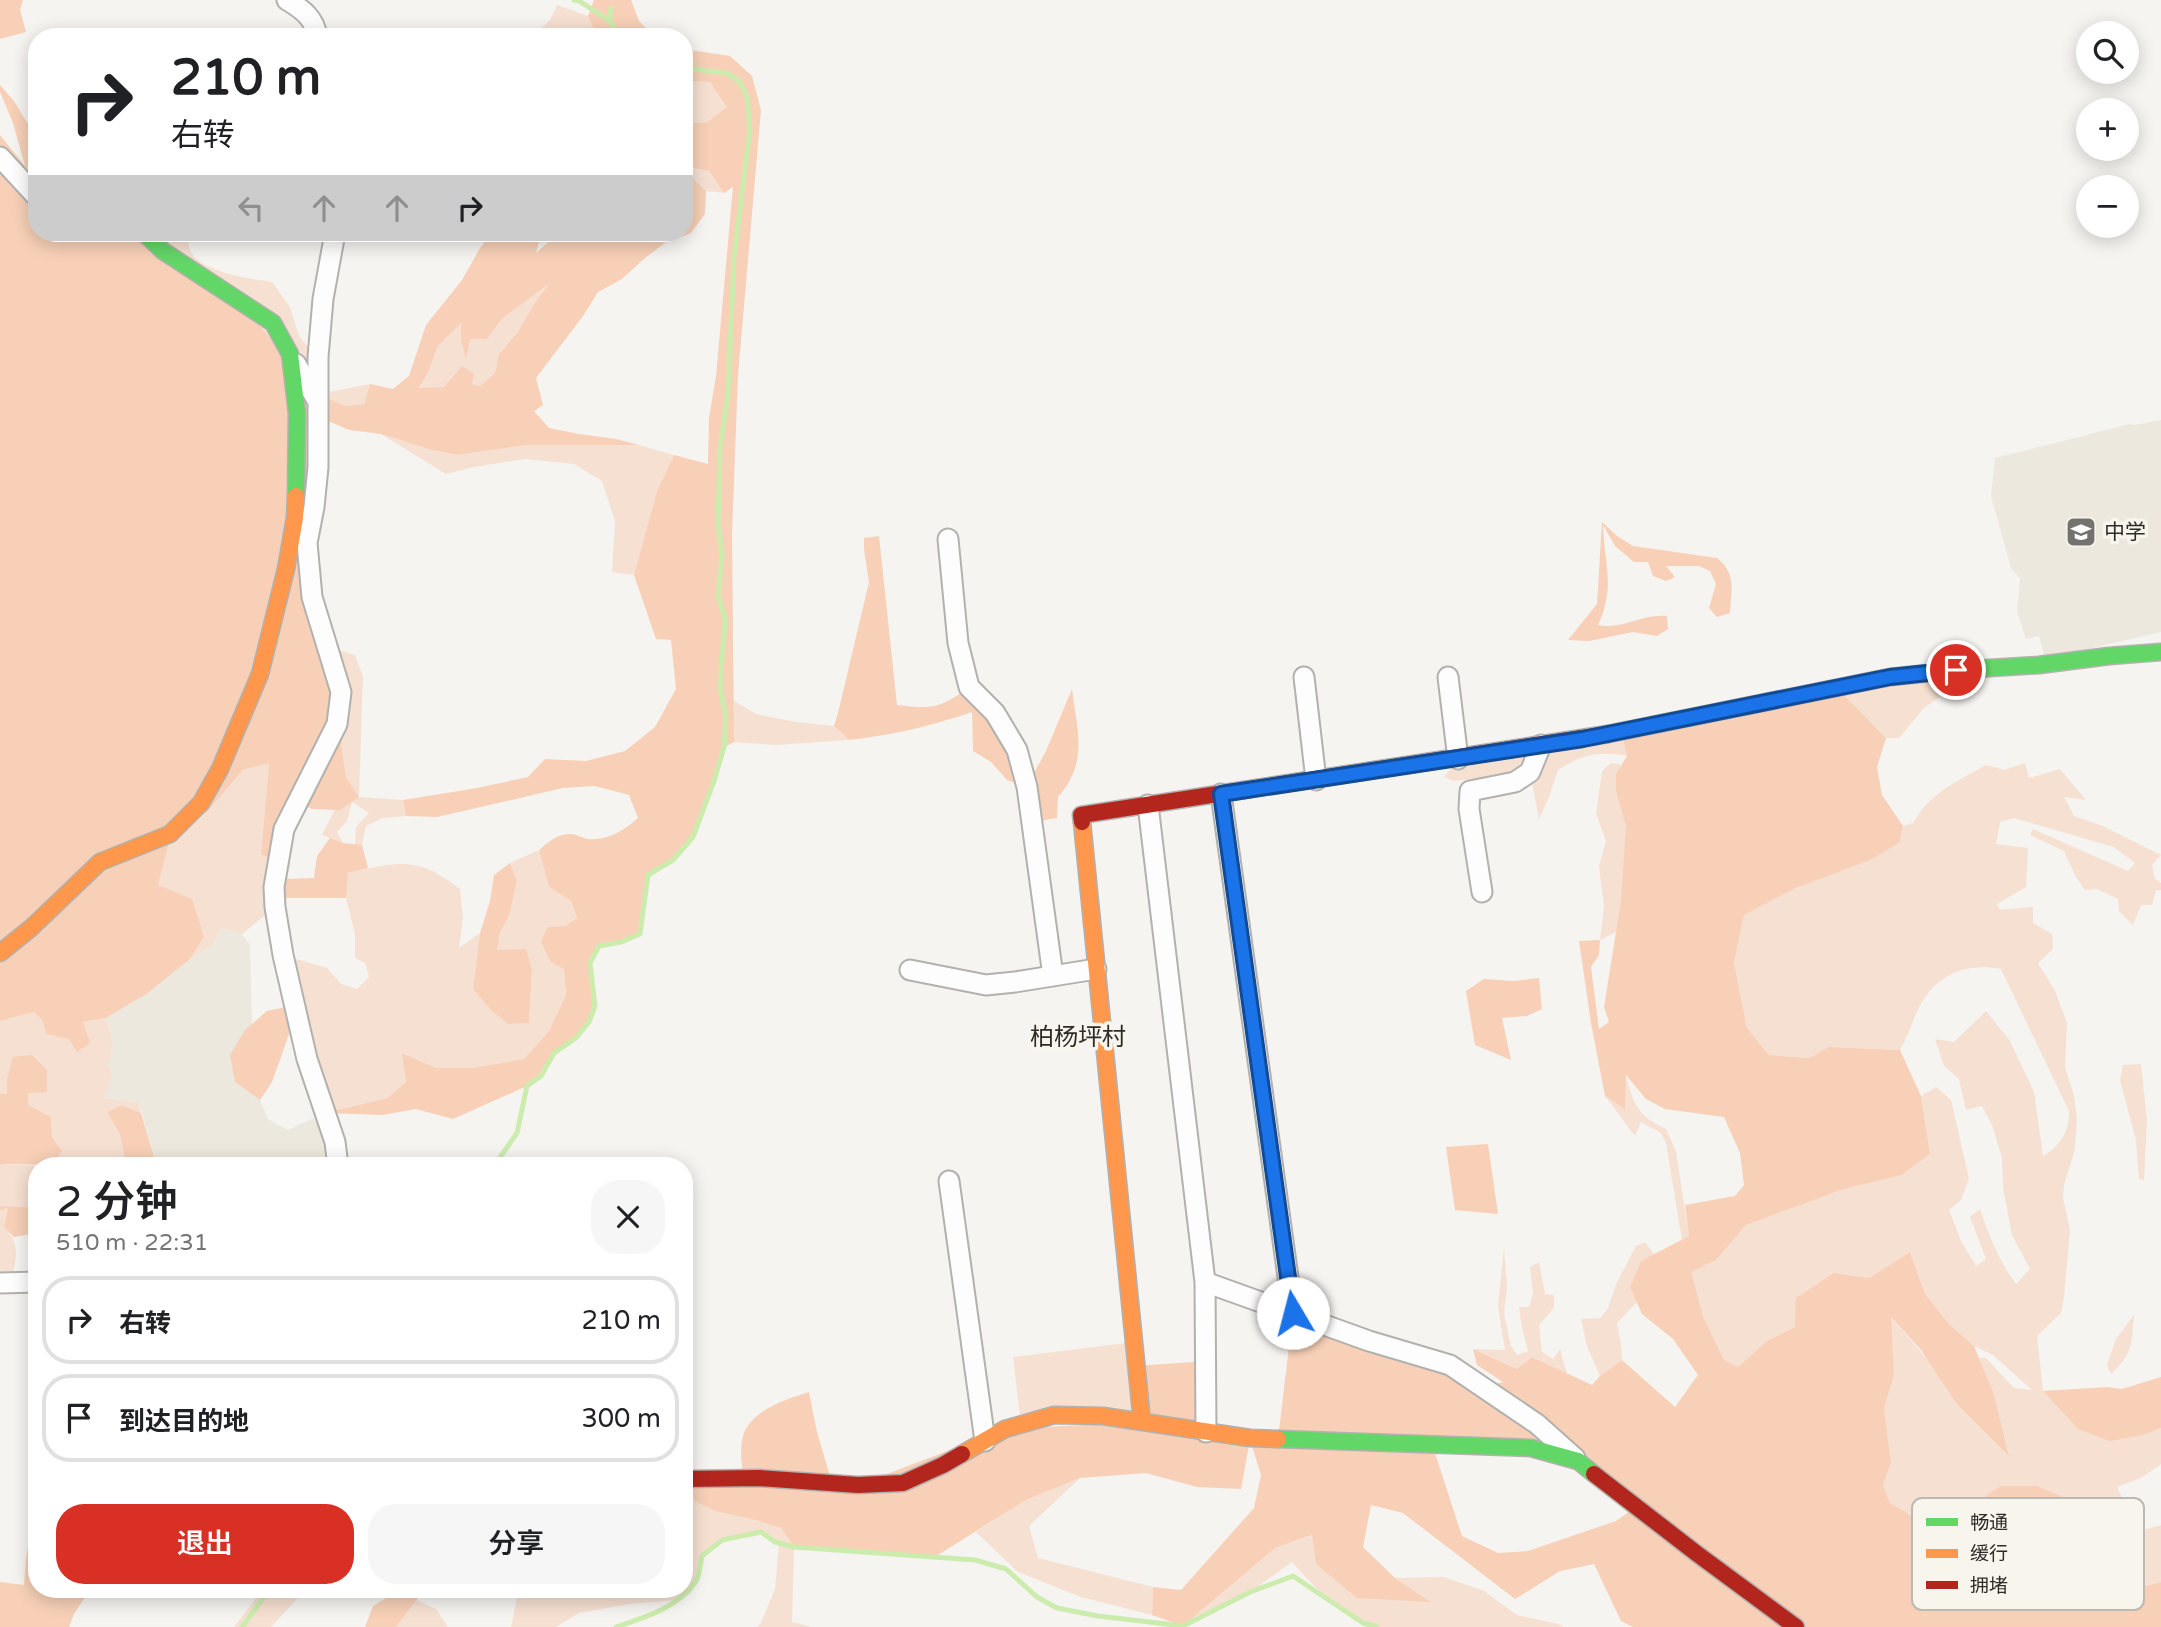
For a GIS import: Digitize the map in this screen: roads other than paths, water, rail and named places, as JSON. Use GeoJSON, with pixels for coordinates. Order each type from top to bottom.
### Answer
{"type":"FeatureCollection","features":[{"type":"Feature","properties":{"kind":"street"},"geometry":{"type":"LineString","coordinates":[[287,0],[303,9],[316,28]]}},
{"type":"Feature","properties":{"kind":"street"},"geometry":{"type":"LineString","coordinates":[[0,157],[28,187]]}},
{"type":"Feature","properties":{"kind":"street"},"geometry":{"type":"LineString","coordinates":[[154,242],[163,251],[273,323],[318,402]]}},
{"type":"Feature","properties":{"kind":"street"},"geometry":{"type":"LineString","coordinates":[[334,242],[322,311],[318,357],[318,467],[307,543],[312,597],[341,692],[337,724],[284,829],[274,887],[281,943],[299,1025],[307,1059],[335,1142],[337,1157]]}},
{"type":"Feature","properties":{"kind":"street"},"geometry":{"type":"LineString","coordinates":[[0,953],[31,928],[100,862],[170,834],[201,803],[220,769],[260,674],[286,569],[295,518],[297,413],[290,354]]}},
{"type":"Feature","properties":{"kind":"street"},"geometry":{"type":"LineString","coordinates":[[948,539],[958,643],[969,687],[995,713],[1017,750],[1027,786],[1054,976]]}},
{"type":"Feature","properties":{"kind":"street"},"geometry":{"type":"LineString","coordinates":[[1142,1422],[1081,815],[1541,745],[1890,677],[2161,652]]}},
{"type":"Feature","properties":{"kind":"street"},"geometry":{"type":"LineString","coordinates":[[1304,677],[1316,780]]}},
{"type":"Feature","properties":{"kind":"street"},"geometry":{"type":"LineString","coordinates":[[1448,677],[1458,759]]}},
{"type":"Feature","properties":{"kind":"street"},"geometry":{"type":"LineString","coordinates":[[1482,892],[1469,809],[1470,791],[1515,782],[1530,772],[1541,745]]}},
{"type":"Feature","properties":{"kind":"street"},"geometry":{"type":"LineString","coordinates":[[1221,794],[1293,1313]]}},
{"type":"Feature","properties":{"kind":"street"},"geometry":{"type":"LineString","coordinates":[[1148,805],[1205,1282],[1206,1432]]}},
{"type":"Feature","properties":{"kind":"street"},"geometry":{"type":"LineString","coordinates":[[910,971],[986,985],[1096,969]]}},
{"type":"Feature","properties":{"kind":"street"},"geometry":{"type":"LineString","coordinates":[[949,1181],[985,1441]]}},
{"type":"Feature","properties":{"kind":"street"},"geometry":{"type":"LineString","coordinates":[[0,1283],[28,1282]]}},
{"type":"Feature","properties":{"kind":"street"},"geometry":{"type":"LineString","coordinates":[[1205,1282],[1369,1341],[1450,1365],[1537,1424],[1578,1461],[1796,1627]]}},
{"type":"Feature","properties":{"kind":"street"},"geometry":{"type":"LineString","coordinates":[[693,1479],[759,1478],[858,1485],[903,1483],[943,1465],[1005,1429],[1055,1415],[1103,1416],[1250,1438],[1433,1447],[1531,1448],[1578,1461]]}},
{"type":"Feature","properties":{"kind":"waterway"},"geometry":{"type":"LineString","coordinates":[[574,0],[610,21]]}},
{"type":"Feature","properties":{"kind":"waterway"},"geometry":{"type":"LineString","coordinates":[[611,8],[610,21],[614,28]]}},
{"type":"Feature","properties":{"kind":"waterway"},"geometry":{"type":"LineString","coordinates":[[500,1157],[517,1133],[527,1086],[541,1076],[554,1053],[576,1038],[589,1022],[595,1006],[590,963],[599,946],[621,942],[640,934],[648,875],[673,860],[693,837],[724,747],[726,716],[720,689],[725,619],[718,596],[722,555],[718,525],[720,447],[728,394],[734,258],[750,128],[747,97],[739,81],[726,73],[693,69]]}},
{"type":"Feature","properties":{"kind":"waterway"},"geometry":{"type":"LineString","coordinates":[[693,1585],[699,1574],[702,1556],[722,1540],[761,1532],[775,1542],[794,1547],[975,1560],[1006,1569],[1037,1597],[1057,1608],[1098,1616],[1183,1626],[1250,1592],[1293,1576],[1363,1623],[1377,1627]]}},
{"type":"Feature","properties":{"kind":"waterway"},"geometry":{"type":"LineString","coordinates":[[242,1627],[263,1598]]}},
{"type":"Feature","properties":{"kind":"waterway"},"geometry":{"type":"LineString","coordinates":[[616,1627],[659,1611],[680,1598]]}},
{"type":"Feature","properties":{"kind":"place","name":"中学"},"geometry":{"type":"Point","coordinates":[2081,532]}},
{"type":"Feature","properties":{"kind":"district","name":"柏杨坪村"},"geometry":{"type":"Point","coordinates":[1078,1037]}}]}
